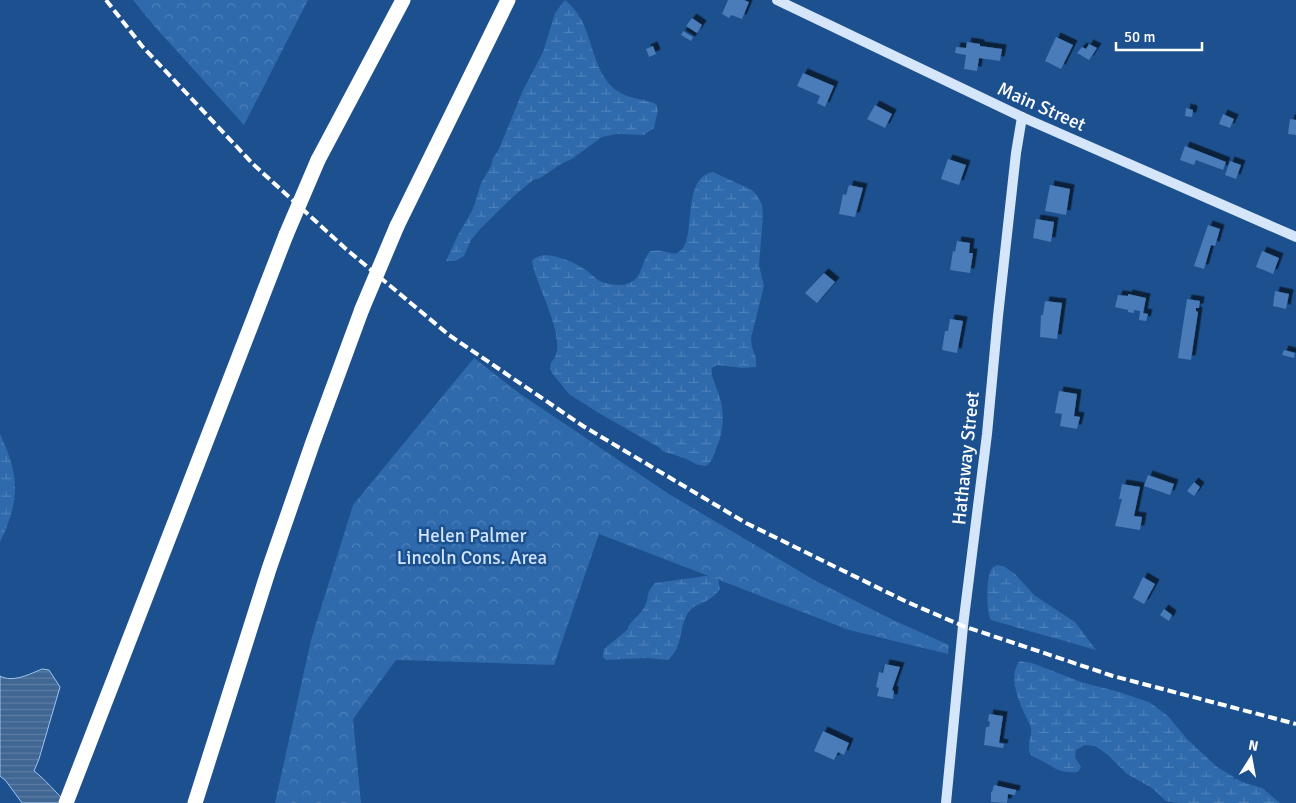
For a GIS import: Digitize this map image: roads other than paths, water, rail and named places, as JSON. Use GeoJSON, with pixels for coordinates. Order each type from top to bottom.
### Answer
{"type":"FeatureCollection","features":[{"type":"Feature","properties":{"kind":"highway"},"geometry":{"type":"LineString","coordinates":[[66,803],[286,235],[318,160],[403,0]]}},
{"type":"Feature","properties":{"kind":"highway"},"geometry":{"type":"LineString","coordinates":[[195,803],[269,569],[362,309],[397,226],[508,0]]}},
{"type":"Feature","properties":{"kind":"street","name":"Main Street"},"geometry":{"type":"LineString","coordinates":[[777,0],[1022,117],[1296,237]]}},
{"type":"Feature","properties":{"kind":"street","name":"Hathaway Street"},"geometry":{"type":"LineString","coordinates":[[946,803],[963,626],[986,439],[1016,153],[1022,117]]}},
{"type":"Feature","properties":{"kind":"railway"},"geometry":{"type":"LineString","coordinates":[[106,0],[142,46],[253,164],[346,249],[449,335],[583,426],[746,523],[907,602],[963,626],[1113,676],[1296,724]]}},
{"type":"Feature","properties":{"kind":"park label","name":"Helen Palmer Lincoln Cons. Area"},"geometry":{"type":"Point","coordinates":[472,546]}}]}
